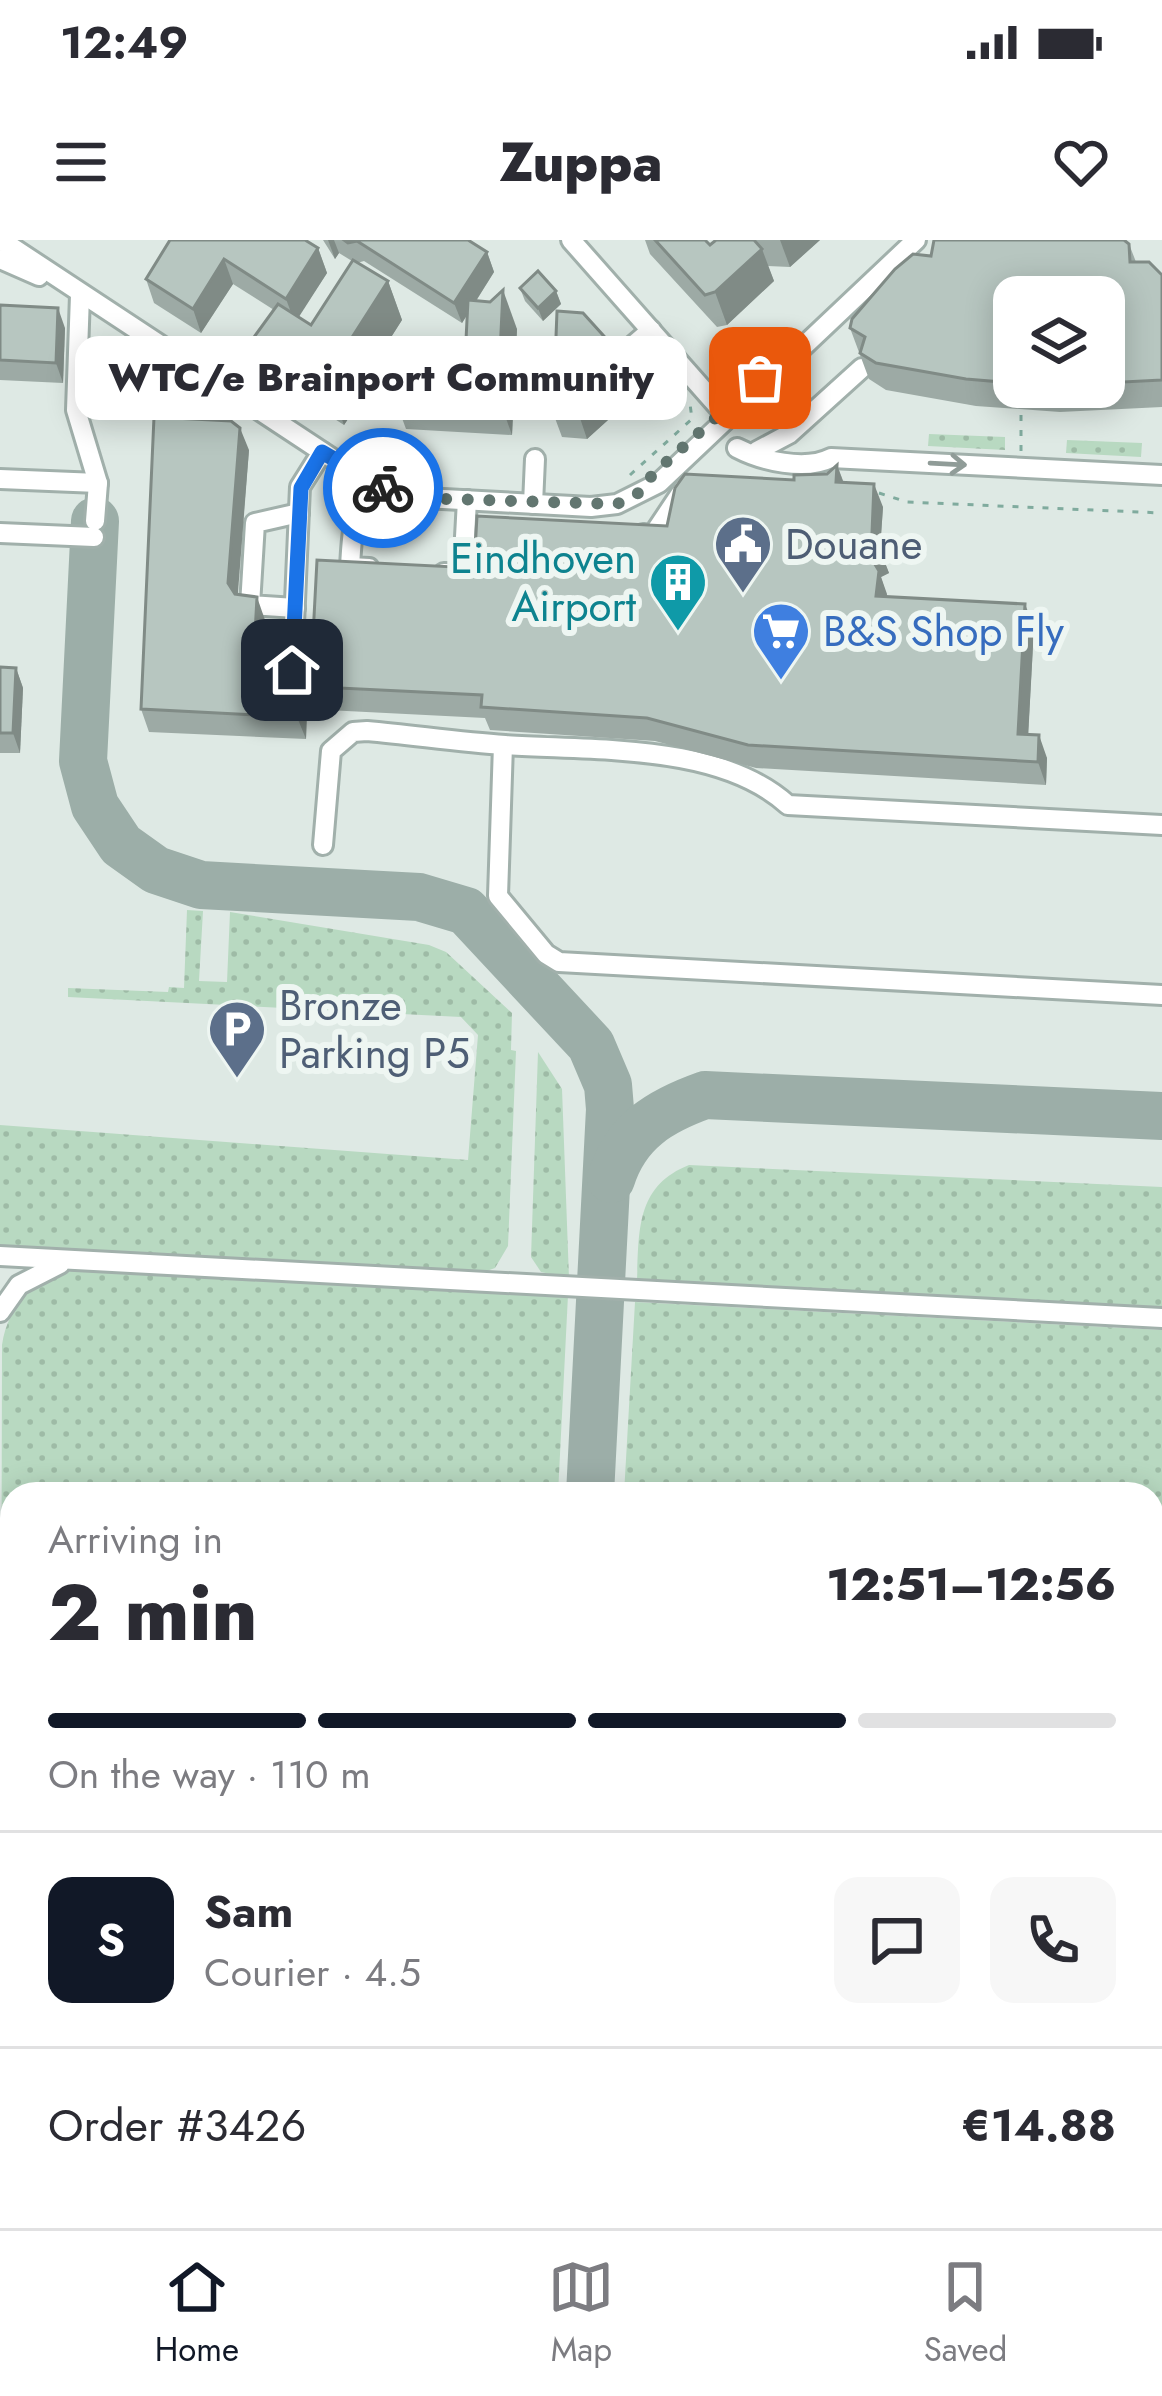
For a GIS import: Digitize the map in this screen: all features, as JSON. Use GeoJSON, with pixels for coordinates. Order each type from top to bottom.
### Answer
{"type":"FeatureCollection","features":[{"type":"Feature","properties":{"kind":"street"},"geometry":{"type":"LineString","coordinates":[[2,240],[322,452],[374,484],[406,497],[605,507],[642,491],[708,440],[767,387],[786,361]]}},
{"type":"Feature","properties":{"kind":"street"},"geometry":{"type":"LineString","coordinates":[[571,240],[722,411]]}},
{"type":"Feature","properties":{"kind":"street"},"geometry":{"type":"LineString","coordinates":[[642,491],[652,475],[786,361],[914,242],[924,261]]}},
{"type":"Feature","properties":{"kind":"street"},"geometry":{"type":"LineString","coordinates":[[0,259],[61,283]]}},
{"type":"Feature","properties":{"kind":"street"},"geometry":{"type":"LineString","coordinates":[[0,533],[94,529],[98,483],[76,410],[80,295]]}},
{"type":"Feature","properties":{"kind":"street"},"geometry":{"type":"LineString","coordinates":[[623,354],[651,330]]}},
{"type":"Feature","properties":{"kind":"street"},"geometry":{"type":"LineString","coordinates":[[747,449],[814,398],[832,395],[862,368]]}},
{"type":"Feature","properties":{"kind":"street"},"geometry":{"type":"LineString","coordinates":[[708,440],[747,449],[755,458],[820,464],[831,458],[1162,475]]}},
{"type":"Feature","properties":{"kind":"street"},"geometry":{"type":"LineString","coordinates":[[292,670],[301,488],[322,452]]}},
{"type":"Feature","properties":{"kind":"street"},"geometry":{"type":"LineString","coordinates":[[532,504],[535,459]]}},
{"type":"Feature","properties":{"kind":"street"},"geometry":{"type":"LineString","coordinates":[[0,479],[98,483]]}},
{"type":"Feature","properties":{"kind":"street"},"geometry":{"type":"LineString","coordinates":[[630,534],[653,535],[676,494],[690,482],[711,483]]}},
{"type":"Feature","properties":{"kind":"street"},"geometry":{"type":"LineString","coordinates":[[374,484],[356,506],[350,567],[395,570]]}},
{"type":"Feature","properties":{"kind":"street"},"geometry":{"type":"LineString","coordinates":[[417,571],[463,574],[467,500]]}},
{"type":"Feature","properties":{"kind":"street"},"geometry":{"type":"LineString","coordinates":[[295,608],[250,604],[254,523],[299,513]]}},
{"type":"Feature","properties":{"kind":"street"},"geometry":{"type":"LineString","coordinates":[[323,845],[328,762],[336,743],[353,732],[633,750],[766,785],[788,805],[1162,825]]}},
{"type":"Feature","properties":{"kind":"street"},"geometry":{"type":"LineString","coordinates":[[503,745],[498,896],[547,954],[560,962],[1162,995]]}},
{"type":"Feature","properties":{"kind":"street"},"geometry":{"type":"LineString","coordinates":[[0,1256],[1162,1318]]}},
{"type":"Feature","properties":{"kind":"street"},"geometry":{"type":"LineString","coordinates":[[0,1312],[19,1286],[46,1268],[76,1260]]}},
{"type":"Feature","properties":{"kind":"path"},"geometry":{"type":"LineString","coordinates":[[618,486],[692,419],[688,395],[709,376],[729,385],[794,328]]}},
{"type":"Feature","properties":{"kind":"path"},"geometry":{"type":"LineString","coordinates":[[1020,468],[1021,410]]}},
{"type":"Feature","properties":{"kind":"path"},"geometry":{"type":"LineString","coordinates":[[872,491],[907,502],[1162,513]]}},
{"type":"Feature","properties":{"kind":"green space"},"geometry":{"type":"Polygon","coordinates":[[[929,434],[1005,437],[1005,450],[928,446],[929,434]]]}},
{"type":"Feature","properties":{"kind":"green space"},"geometry":{"type":"Polygon","coordinates":[[[1067,440],[1142,443],[1141,457],[1066,453],[1067,440]]]}},
{"type":"Feature","properties":{"kind":"green space"},"geometry":{"type":"Polygon","coordinates":[[[187,910],[203,911],[199,981],[227,982],[230,912],[429,945],[446,952],[512,1013],[511,1050],[516,1051],[508,1246],[495,1268],[481,1273],[0,1248],[0,1125],[468,1160],[478,1035],[461,1017],[68,997],[68,988],[168,992],[169,987],[184,988],[187,910]]]}},
{"type":"Feature","properties":{"kind":"green space"},"geometry":{"type":"Polygon","coordinates":[[[538,1052],[562,1089],[569,1278],[541,1272],[531,1257],[538,1052]]]}},
{"type":"Feature","properties":{"kind":"green space"},"geometry":{"type":"Polygon","coordinates":[[[689,1165],[1162,1187],[1162,1308],[637,1280],[640,1227],[650,1197],[672,1174],[689,1165]]]}},
{"type":"Feature","properties":{"kind":"green space"},"geometry":{"type":"Polygon","coordinates":[[[77,1270],[568,1295],[559,1482],[2,1482],[5,1330],[26,1295],[77,1270]]]}},
{"type":"Feature","properties":{"kind":"green space"},"geometry":{"type":"Polygon","coordinates":[[[635,1302],[1162,1330],[1162,1482],[625,1482],[635,1302]]]}},
{"type":"Feature","properties":{"kind":"building"},"geometry":{"type":"Polygon","coordinates":[[[170,240],[305,240],[318,248],[286,299],[224,259],[193,309],[146,279],[170,240]]]}},
{"type":"Feature","properties":{"kind":"building"},"geometry":{"type":"Polygon","coordinates":[[[344,240],[468,240],[487,252],[454,303],[357,241],[344,240]]]}},
{"type":"Feature","properties":{"kind":"building"},"geometry":{"type":"Polygon","coordinates":[[[655,240],[705,240],[710,245],[716,240],[754,240],[762,249],[715,292],[705,295],[655,240]]]}},
{"type":"Feature","properties":{"kind":"building"},"geometry":{"type":"Polygon","coordinates":[[[934,240],[1124,240],[1129,244],[1130,262],[1149,262],[1162,275],[1162,380],[1125,382],[1125,276],[993,276],[993,381],[876,363],[860,353],[865,337],[850,328],[852,319],[913,254],[931,256],[934,240]]]}},
{"type":"Feature","properties":{"kind":"building"},"geometry":{"type":"Polygon","coordinates":[[[353,260],[388,281],[335,364],[342,368],[330,386],[254,337],[278,304],[311,325],[353,260]]]}},
{"type":"Feature","properties":{"kind":"building"},"geometry":{"type":"Polygon","coordinates":[[[538,271],[556,291],[538,308],[520,288],[538,271]]]}},
{"type":"Feature","properties":{"kind":"building"},"geometry":{"type":"Polygon","coordinates":[[[503,290],[498,396],[392,391],[404,379],[406,357],[465,360],[468,300],[490,302],[503,290]]]}},
{"type":"Feature","properties":{"kind":"building"},"geometry":{"type":"Polygon","coordinates":[[[0,305],[58,308],[56,363],[0,360],[0,305]]]}},
{"type":"Feature","properties":{"kind":"building"},"geometry":{"type":"Polygon","coordinates":[[[557,311],[583,313],[630,365],[578,412],[552,410],[554,385],[579,362],[556,337],[557,311]]]}},
{"type":"Feature","properties":{"kind":"building","name":"Eindhoven Airport"},"geometry":{"type":"Polygon","coordinates":[[[154,417],[231,421],[240,428],[228,583],[235,594],[257,597],[254,652],[272,653],[282,660],[312,655],[317,560],[474,568],[477,516],[667,526],[675,488],[685,474],[794,480],[794,475],[827,474],[837,465],[836,482],[874,484],[872,533],[880,550],[870,556],[879,571],[876,596],[1025,604],[1018,734],[1039,735],[1038,762],[748,745],[647,718],[481,707],[482,695],[299,686],[297,717],[141,709],[154,417]]]}},
{"type":"Feature","properties":{"kind":"building"},"geometry":{"type":"Polygon","coordinates":[[[0,667],[16,668],[13,733],[0,733],[0,667]]]}},
{"type":"Feature","properties":{"kind":"taxiway"},"geometry":{"type":"LineString","coordinates":[[95,521],[83,761],[95,806],[121,845],[156,870],[201,885],[419,897],[466,911],[591,1045],[608,1085],[610,1109],[591,1482]]}},
{"type":"Feature","properties":{"kind":"taxiway"},"geometry":{"type":"LineString","coordinates":[[611,1179],[626,1148],[647,1125],[705,1095],[1162,1116]]}},
{"type":"Feature","properties":{"kind":"way so far"},"geometry":{"type":"LineString","coordinates":[[383,488],[413,498],[591,507],[617,504],[642,491],[652,475],[760,378]]}},
{"type":"Feature","properties":{"kind":"place","name":"WTC/e Brainport Community"},"geometry":{"type":"Point","coordinates":[760,378]}},
{"type":"Feature","properties":{"kind":"place","name":"Douane"},"geometry":{"type":"Point","coordinates":[743,595]}},
{"type":"Feature","properties":{"kind":"place","name":"Eindhoven Airport"},"geometry":{"type":"Point","coordinates":[678,633]}},
{"type":"Feature","properties":{"kind":"place","name":"B&S Shop Fly"},"geometry":{"type":"Point","coordinates":[781,682]}},
{"type":"Feature","properties":{"kind":"place","name":"Bronze Parking P5"},"geometry":{"type":"Point","coordinates":[237,1080]}},
{"type":"Feature","properties":{"kind":"route"},"geometry":{"type":"LineString","coordinates":[[292,670],[301,488],[322,452],[383,488]]}}]}
